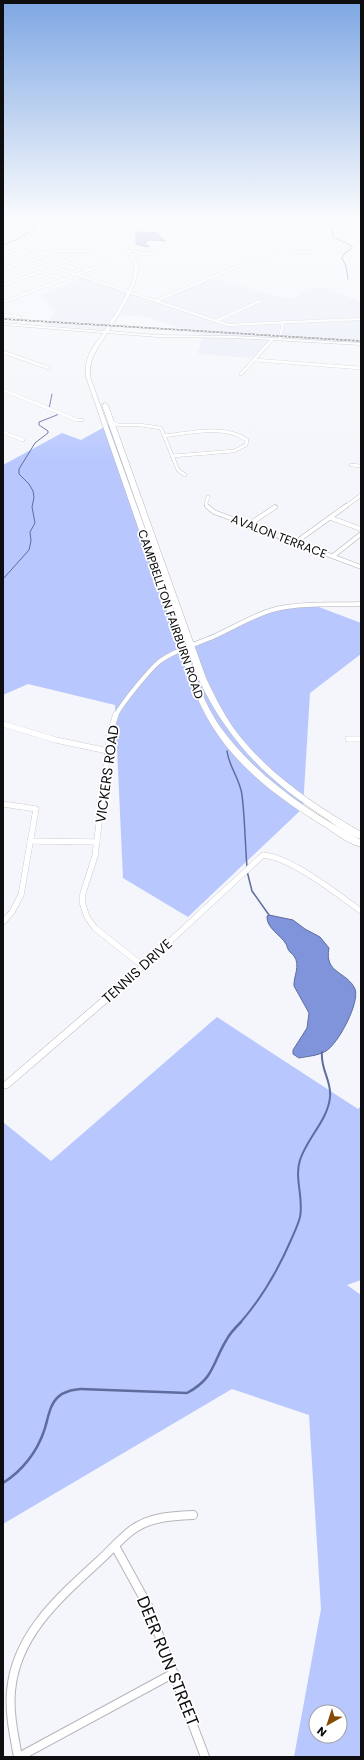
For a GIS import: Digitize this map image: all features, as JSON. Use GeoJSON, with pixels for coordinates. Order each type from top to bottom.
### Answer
{"type":"FeatureCollection","features":[{"type":"Feature","properties":{"kind":"main road","name":"CAMPBELLTON FAIRBURN ROAD"},"geometry":{"type":"LineString","coordinates":[[94,373],[97,346],[124,298]]}},
{"type":"Feature","properties":{"kind":"main road"},"geometry":{"type":"LineString","coordinates":[[3,324],[105,332],[280,339],[361,344]]}},
{"type":"Feature","properties":{"kind":"main road","name":"CAMPBELLTON FAIRBURN ROAD"},"geometry":{"type":"LineString","coordinates":[[97,346],[91,350],[88,377],[184,648],[188,667],[202,702],[214,723],[237,752],[258,774],[287,798],[329,826],[361,844]]}},
{"type":"Feature","properties":{"kind":"main road","name":"CAMPBELLTON FAIRBURN ROAD"},"geometry":{"type":"LineString","coordinates":[[103,400],[192,646],[202,678],[215,705],[233,733],[278,779],[302,798],[361,836]]}},
{"type":"Feature","properties":{"kind":"street"},"geometry":{"type":"LineString","coordinates":[[3,302],[13,298]]}},
{"type":"Feature","properties":{"kind":"street"},"geometry":{"type":"LineString","coordinates":[[147,298],[228,326],[361,319]]}},
{"type":"Feature","properties":{"kind":"street"},"geometry":{"type":"LineString","coordinates":[[156,301],[163,298]]}},
{"type":"Feature","properties":{"kind":"street"},"geometry":{"type":"LineString","coordinates":[[216,321],[260,301]]}},
{"type":"Feature","properties":{"kind":"street"},"geometry":{"type":"LineString","coordinates":[[3,315],[20,317]]}},
{"type":"Feature","properties":{"kind":"street"},"geometry":{"type":"LineString","coordinates":[[280,339],[283,322]]}},
{"type":"Feature","properties":{"kind":"street"},"geometry":{"type":"LineString","coordinates":[[241,374],[273,339]]}},
{"type":"Feature","properties":{"kind":"street"},"geometry":{"type":"LineString","coordinates":[[3,352],[49,368]]}},
{"type":"Feature","properties":{"kind":"street"},"geometry":{"type":"LineString","coordinates":[[255,360],[361,368]]}},
{"type":"Feature","properties":{"kind":"street"},"geometry":{"type":"LineString","coordinates":[[3,390],[78,420],[82,420]]}},
{"type":"Feature","properties":{"kind":"street"},"geometry":{"type":"LineString","coordinates":[[111,422],[122,425],[140,425],[161,428],[178,470],[185,475]]}},
{"type":"Feature","properties":{"kind":"street"},"geometry":{"type":"LineString","coordinates":[[114,431],[122,425]]}},
{"type":"Feature","properties":{"kind":"street"},"geometry":{"type":"LineString","coordinates":[[164,436],[224,431],[235,432],[247,440],[246,445],[234,451],[172,456]]}},
{"type":"Feature","properties":{"kind":"street"},"geometry":{"type":"LineString","coordinates":[[3,432],[23,440]]}},
{"type":"Feature","properties":{"kind":"street"},"geometry":{"type":"LineString","coordinates":[[351,465],[361,466]]}},
{"type":"Feature","properties":{"kind":"street"},"geometry":{"type":"LineString","coordinates":[[296,542],[361,495]]}},
{"type":"Feature","properties":{"kind":"street","name":"AVALON TERRACE"},"geometry":{"type":"LineString","coordinates":[[208,497],[206,503],[208,508],[214,512],[361,567]]}},
{"type":"Feature","properties":{"kind":"street"},"geometry":{"type":"LineString","coordinates":[[248,525],[275,507]]}},
{"type":"Feature","properties":{"kind":"street"},"geometry":{"type":"LineString","coordinates":[[330,518],[361,531],[333,556]]}},
{"type":"Feature","properties":{"kind":"street","name":"VICKERS ROAD"},"geometry":{"type":"LineString","coordinates":[[144,967],[95,928],[83,908],[83,893],[89,876],[97,842],[110,733],[114,718],[122,706],[159,662],[184,648],[226,632],[258,615],[276,609],[296,606],[361,604]]}},
{"type":"Feature","properties":{"kind":"street"},"geometry":{"type":"LineString","coordinates":[[3,724],[56,740],[108,751]]}},
{"type":"Feature","properties":{"kind":"street"},"geometry":{"type":"LineString","coordinates":[[348,740],[361,739]]}},
{"type":"Feature","properties":{"kind":"street"},"geometry":{"type":"LineString","coordinates":[[3,804],[36,808],[21,895],[12,912],[3,922]]}},
{"type":"Feature","properties":{"kind":"street"},"geometry":{"type":"LineString","coordinates":[[30,841],[97,842]]}},
{"type":"Feature","properties":{"kind":"street","name":"TENNIS DRIVE"},"geometry":{"type":"LineString","coordinates":[[6,1085],[144,967],[231,884],[266,854],[271,855],[306,874],[361,911]]}},
{"type":"Feature","properties":{"kind":"street"},"geometry":{"type":"LineString","coordinates":[[174,1673],[19,1757],[11,1714],[12,1682],[21,1651],[32,1628],[52,1604],[137,1525],[160,1518],[193,1515]]}},
{"type":"Feature","properties":{"kind":"street","name":"DEER RUN STREET"},"geometry":{"type":"LineString","coordinates":[[114,1546],[148,1606],[205,1757]]}},
{"type":"Feature","properties":{"kind":"shaded area"},"geometry":{"type":"Polygon","coordinates":[[[43,298],[149,298],[155,300],[160,298],[351,298],[361,302],[361,343],[277,338],[257,358],[198,354],[202,336],[148,317],[115,315],[105,330],[44,325],[56,311],[43,298]]]}},
{"type":"Feature","properties":{"kind":"shaded area"},"geometry":{"type":"Polygon","coordinates":[[[110,424],[153,548],[184,647],[236,626],[264,610],[311,604],[361,623],[361,654],[310,693],[303,808],[188,917],[123,878],[115,705],[28,684],[3,695],[3,465],[62,433],[81,440],[110,424]]]}},
{"type":"Feature","properties":{"kind":"shaded area"},"geometry":{"type":"Polygon","coordinates":[[[269,915],[293,920],[305,929],[320,937],[329,948],[328,956],[333,968],[347,979],[355,989],[356,995],[354,1004],[347,1023],[331,1047],[319,1054],[299,1058],[293,1054],[293,1050],[307,1028],[309,1013],[294,986],[297,967],[296,960],[284,941],[269,924],[267,916],[269,915]]]}},
{"type":"Feature","properties":{"kind":"shaded area"},"geometry":{"type":"Polygon","coordinates":[[[217,1017],[358,1109],[361,1106],[361,1280],[347,1285],[361,1295],[361,1757],[294,1757],[321,1609],[309,1415],[232,1389],[3,1524],[3,1122],[51,1161],[217,1017]]]}},
{"type":"Feature","properties":{"kind":"waterway"},"geometry":{"type":"LineString","coordinates":[[49,409],[52,394]]}},
{"type":"Feature","properties":{"kind":"waterway"},"geometry":{"type":"LineString","coordinates":[[3,579],[29,550],[31,541],[30,532],[35,523],[32,507],[34,497],[33,491],[29,484],[19,474],[19,469],[35,443],[48,433],[48,431],[39,425],[39,422],[57,415],[58,413]]}},
{"type":"Feature","properties":{"kind":"waterway"},"geometry":{"type":"LineString","coordinates":[[227,751],[241,789],[247,867]]}},
{"type":"Feature","properties":{"kind":"waterway"},"geometry":{"type":"LineString","coordinates":[[247,871],[252,891],[269,915]]}},
{"type":"Feature","properties":{"kind":"waterway"},"geometry":{"type":"LineString","coordinates":[[240,1323],[255,1304],[275,1273],[296,1229],[300,1217],[301,1203],[298,1167],[303,1152],[325,1113],[330,1097],[322,1052]]}},
{"type":"Feature","properties":{"kind":"waterway"},"geometry":{"type":"LineString","coordinates":[[3,1483],[16,1473],[33,1454],[41,1439],[53,1404],[60,1395],[69,1391],[81,1389],[187,1393],[203,1382],[208,1376],[228,1337],[240,1323]]}},
{"type":"Feature","properties":{"kind":"railway"},"geometry":{"type":"LineString","coordinates":[[3,319],[361,341]]}}]}
